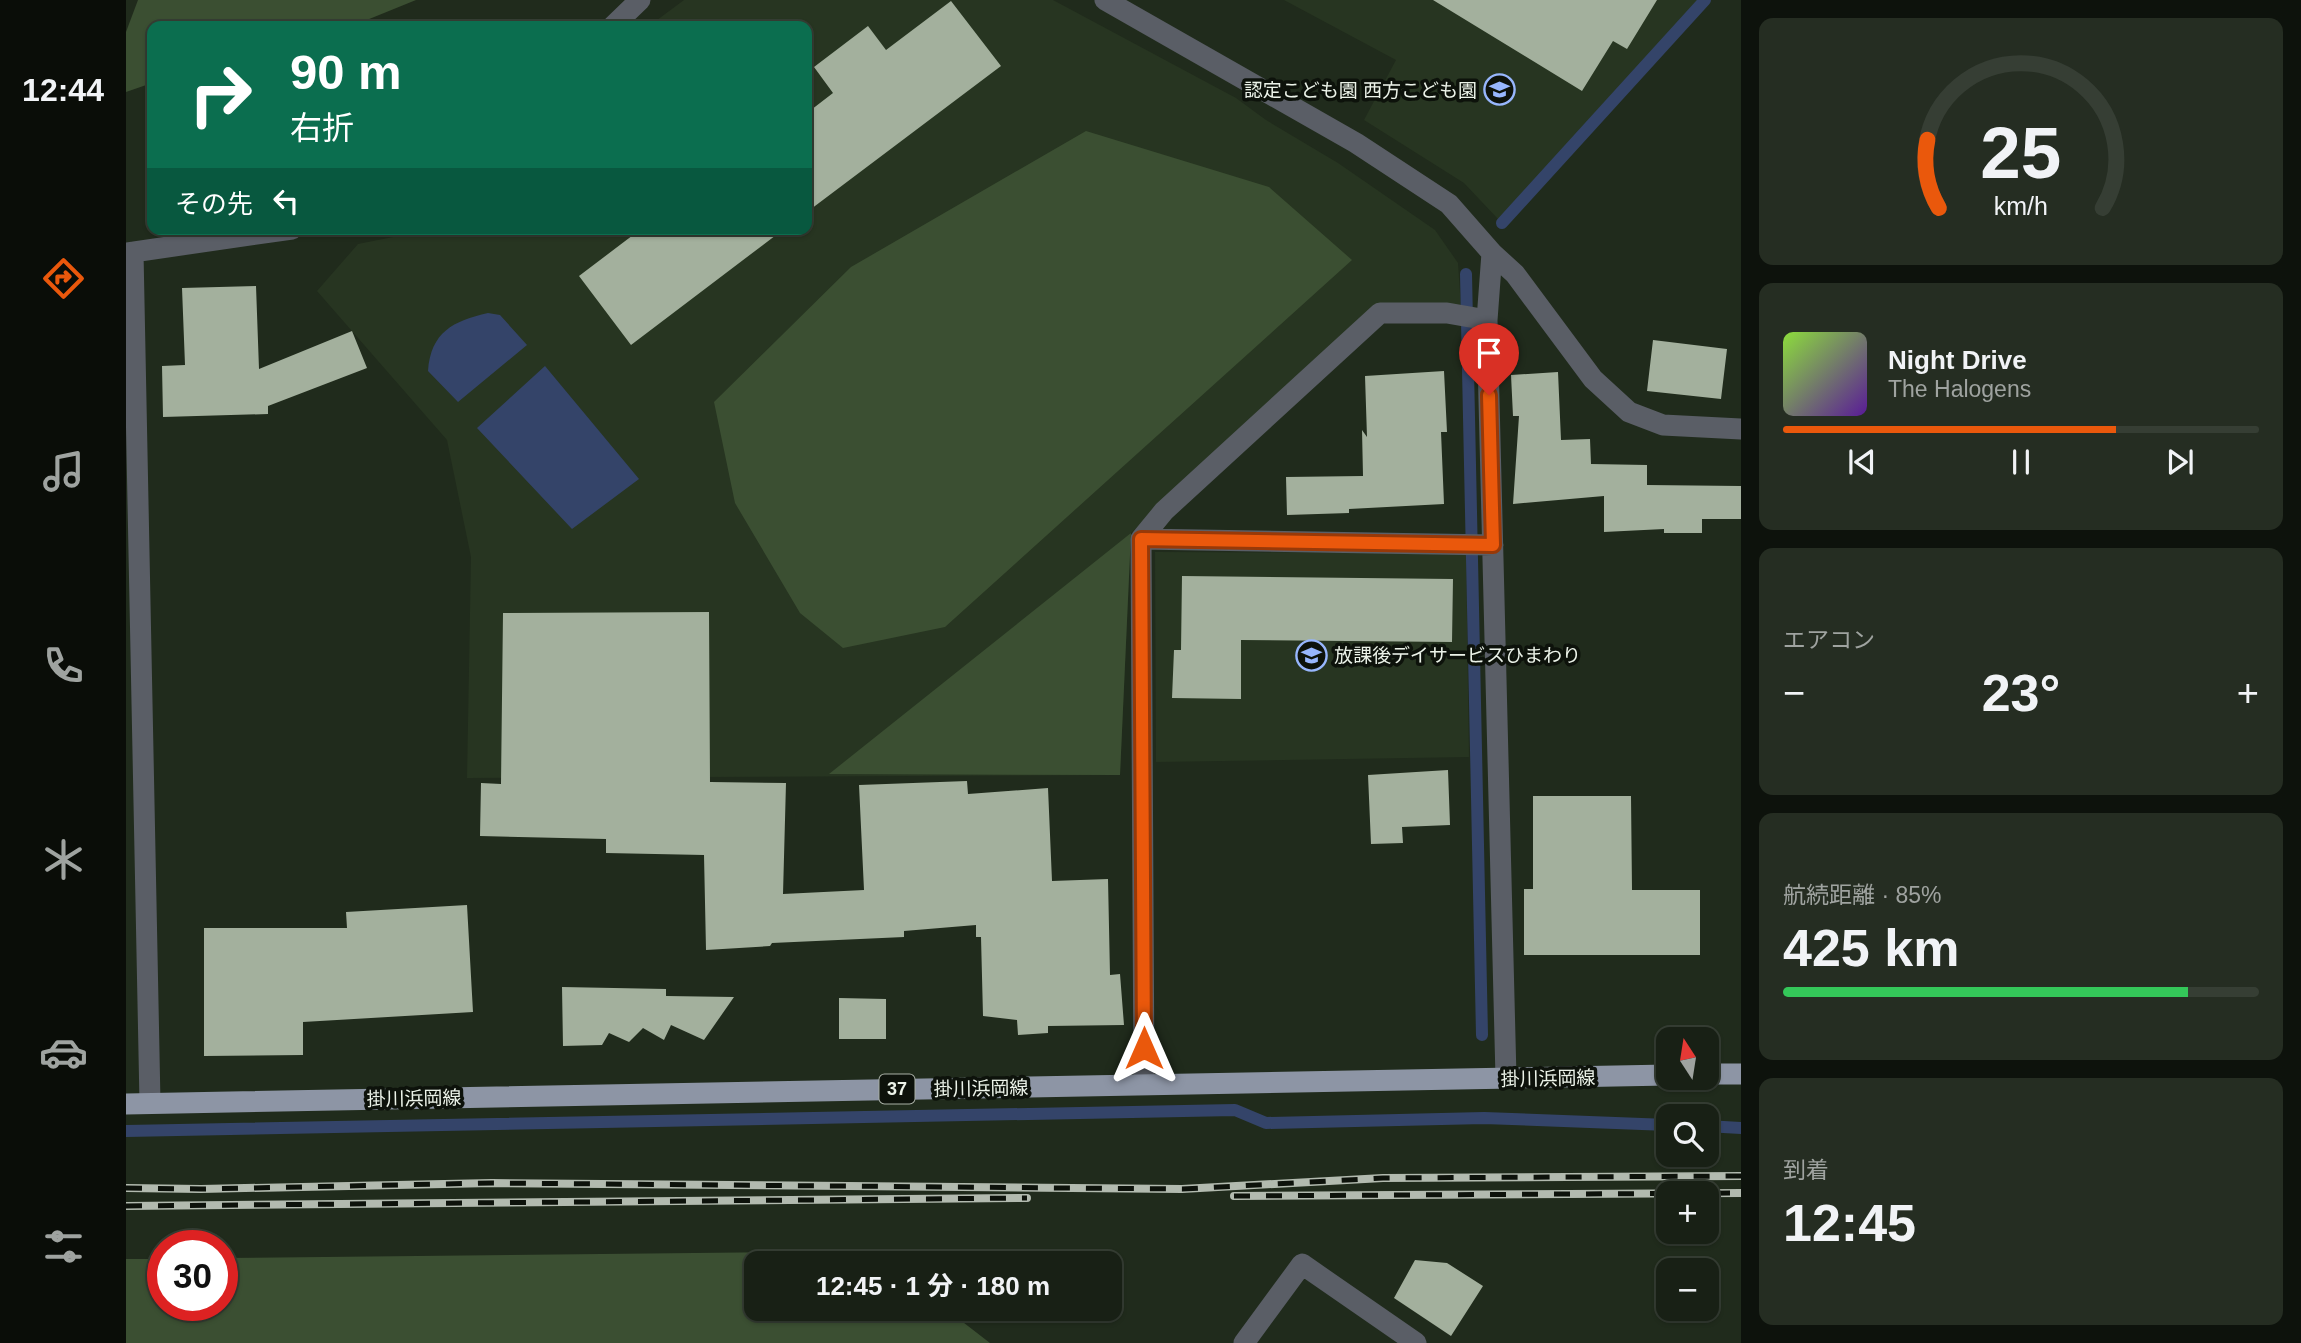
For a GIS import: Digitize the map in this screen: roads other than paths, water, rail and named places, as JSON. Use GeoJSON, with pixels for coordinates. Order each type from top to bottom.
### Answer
{"type":"FeatureCollection","features":[{"type":"Feature","properties":{"kind":"main road"},"geometry":{"type":"LineString","coordinates":[[1719,1074],[1741,1074]]}},
{"type":"Feature","properties":{"kind":"main road","name":"掛川浜岡線"},"geometry":{"type":"LineString","coordinates":[[126,1104],[1656,1075]]}},
{"type":"Feature","properties":{"kind":"street"},"geometry":{"type":"LineString","coordinates":[[618,21],[640,0]]}},
{"type":"Feature","properties":{"kind":"street"},"geometry":{"type":"LineString","coordinates":[[1113,2],[1356,143],[1449,204],[1492,253],[1515,274],[1593,379],[1629,412],[1663,425],[1741,429]]}},
{"type":"Feature","properties":{"kind":"street"},"geometry":{"type":"LineString","coordinates":[[150,1103],[129,252],[249,235]]}},
{"type":"Feature","properties":{"kind":"street"},"geometry":{"type":"LineString","coordinates":[[1492,253],[1475,318],[1491,545],[1506,1078]]}},
{"type":"Feature","properties":{"kind":"street"},"geometry":{"type":"LineString","coordinates":[[1144,1084],[1141,539],[1164,510],[1380,313],[1447,313],[1475,318]]}},
{"type":"Feature","properties":{"kind":"street"},"geometry":{"type":"LineString","coordinates":[[1141,539],[1491,545]]}},
{"type":"Feature","properties":{"kind":"street"},"geometry":{"type":"LineString","coordinates":[[1244,1343],[1302,1264],[1416,1343]]}},
{"type":"Feature","properties":{"kind":"water"},"geometry":{"type":"Polygon","coordinates":[[[488,313],[500,315],[527,345],[458,402],[428,371],[430,358],[439,338],[446,330],[464,320],[488,313]]]}},
{"type":"Feature","properties":{"kind":"water"},"geometry":{"type":"Polygon","coordinates":[[[545,366],[639,479],[572,529],[477,428],[545,366]]]}},
{"type":"Feature","properties":{"kind":"waterway"},"geometry":{"type":"LineString","coordinates":[[1502,223],[1705,0]]}},
{"type":"Feature","properties":{"kind":"waterway"},"geometry":{"type":"LineString","coordinates":[[1466,274],[1482,1035]]}},
{"type":"Feature","properties":{"kind":"waterway"},"geometry":{"type":"LineString","coordinates":[[126,1131],[1235,1110],[1266,1123],[1484,1118],[1656,1125]]}},
{"type":"Feature","properties":{"kind":"waterway"},"geometry":{"type":"LineString","coordinates":[[1719,1127],[1741,1128]]}},
{"type":"Feature","properties":{"kind":"railway"},"geometry":{"type":"LineString","coordinates":[[126,1188],[492,1183],[1182,1189],[1383,1178],[1741,1176]]}},
{"type":"Feature","properties":{"kind":"railway"},"geometry":{"type":"LineString","coordinates":[[1234,1196],[1741,1193]]}},
{"type":"Feature","properties":{"kind":"railway"},"geometry":{"type":"LineString","coordinates":[[126,1206],[1027,1198]]}},
{"type":"Feature","properties":{"kind":"place","name":"認定こども園 西方こども園"},"geometry":{"type":"Point","coordinates":[1500,90]}},
{"type":"Feature","properties":{"kind":"place","name":"放課後デイサービスひまわり"},"geometry":{"type":"Point","coordinates":[1311,655]}}]}
